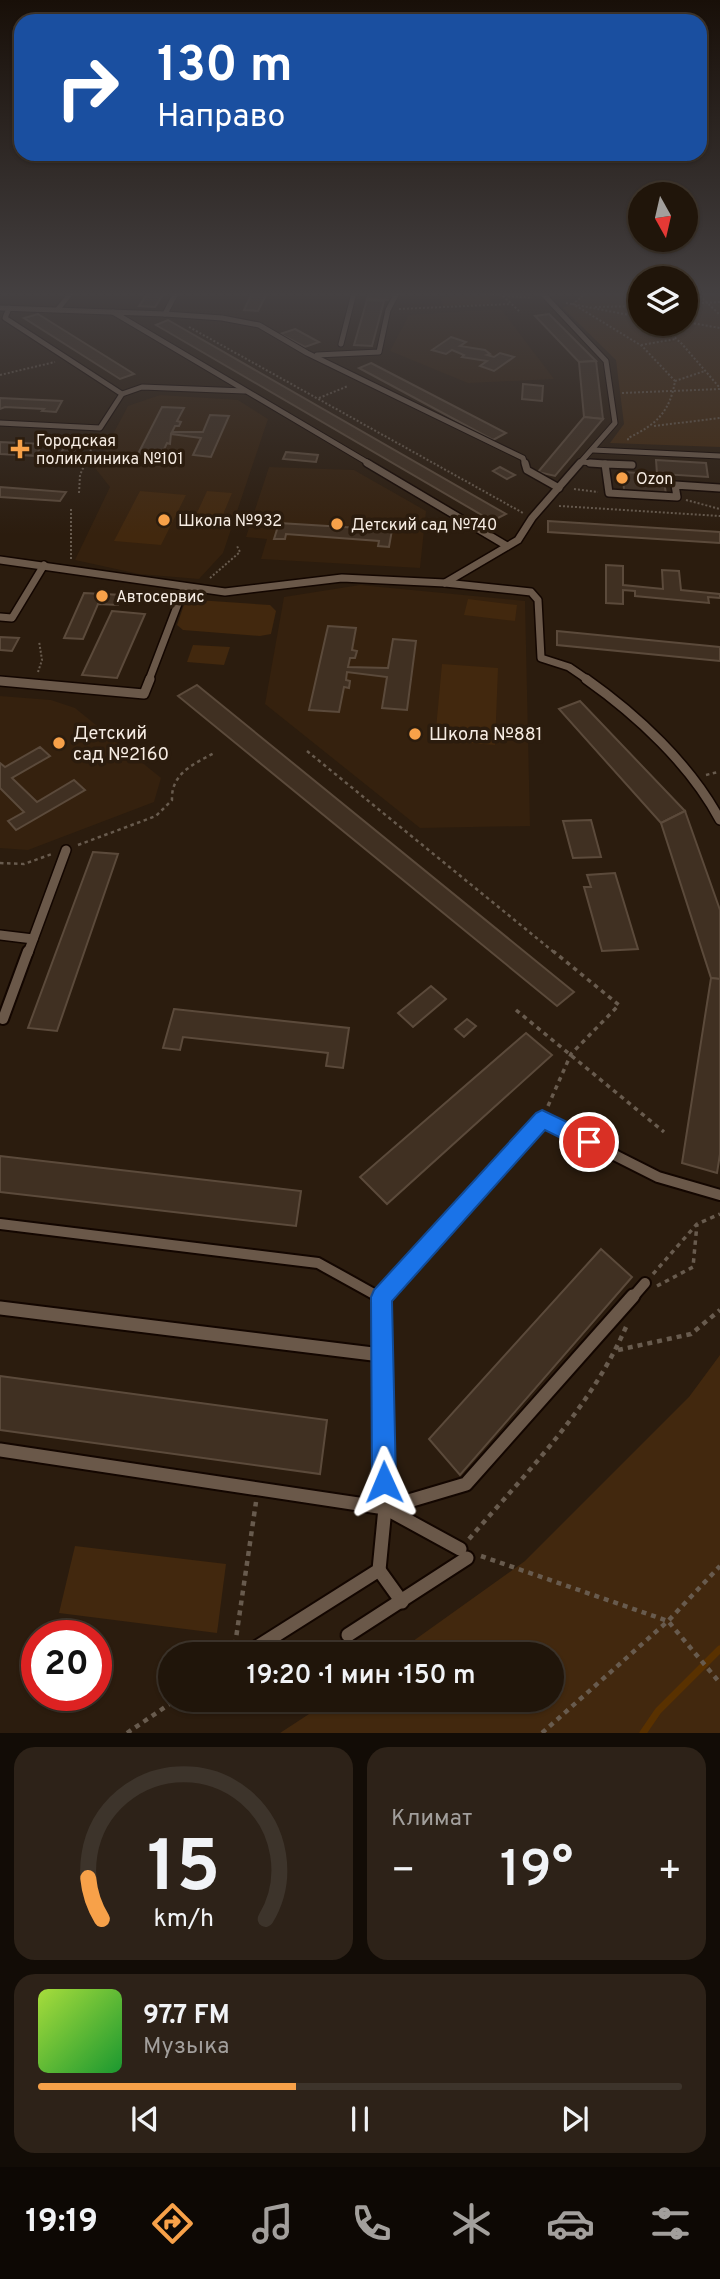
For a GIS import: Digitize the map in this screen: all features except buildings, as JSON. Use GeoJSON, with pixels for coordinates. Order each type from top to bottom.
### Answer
{"type":"FeatureCollection","features":[{"type":"Feature","properties":{"kind":"lane"},"geometry":{"type":"LineString","coordinates":[[91,374],[122,394]]}},
{"type":"Feature","properties":{"kind":"lane"},"geometry":{"type":"LineString","coordinates":[[218,374],[507,546]]}},
{"type":"Feature","properties":{"kind":"lane"},"geometry":{"type":"LineString","coordinates":[[352,374],[523,458],[527,470],[559,488]]}},
{"type":"Feature","properties":{"kind":"lane"},"geometry":{"type":"LineString","coordinates":[[446,583],[518,540],[532,518],[615,423],[608,374]]}},
{"type":"Feature","properties":{"kind":"lane"},"geometry":{"type":"LineString","coordinates":[[0,423],[100,428],[122,394],[142,387],[247,391]]}},
{"type":"Feature","properties":{"kind":"lane"},"geometry":{"type":"LineString","coordinates":[[593,450],[720,456]]}},
{"type":"Feature","properties":{"kind":"lane"},"geometry":{"type":"LineString","coordinates":[[581,462],[632,465]]}},
{"type":"Feature","properties":{"kind":"lane"},"geometry":{"type":"LineString","coordinates":[[605,464],[609,493],[677,497],[675,485],[720,488]]}},
{"type":"Feature","properties":{"kind":"lane"},"geometry":{"type":"LineString","coordinates":[[0,560],[225,592],[342,578],[446,583],[531,593],[538,600],[541,658],[570,668],[639,722],[713,803],[720,820]]}},
{"type":"Feature","properties":{"kind":"lane"},"geometry":{"type":"LineString","coordinates":[[0,617],[12,618],[44,565]]}},
{"type":"Feature","properties":{"kind":"lane"},"geometry":{"type":"LineString","coordinates":[[0,681],[144,694],[184,588]]}},
{"type":"Feature","properties":{"kind":"lane"},"geometry":{"type":"LineString","coordinates":[[3,1019],[66,850]]}},
{"type":"Feature","properties":{"kind":"lane"},"geometry":{"type":"LineString","coordinates":[[0,935],[33,939]]}},
{"type":"Feature","properties":{"kind":"lane"},"geometry":{"type":"LineString","coordinates":[[402,1602],[379,1570],[385,1508],[381,1297],[542,1119],[658,1177],[720,1195]]}},
{"type":"Feature","properties":{"kind":"lane"},"geometry":{"type":"LineString","coordinates":[[0,1224],[318,1263],[381,1297]]}},
{"type":"Feature","properties":{"kind":"lane"},"geometry":{"type":"LineString","coordinates":[[385,1508],[466,1484],[648,1287]]}},
{"type":"Feature","properties":{"kind":"lane"},"geometry":{"type":"LineString","coordinates":[[0,1308],[381,1355]]}},
{"type":"Feature","properties":{"kind":"lane"},"geometry":{"type":"LineString","coordinates":[[0,1450],[385,1508],[463,1553],[402,1602],[348,1636]]}},
{"type":"Feature","properties":{"kind":"lane"},"geometry":{"type":"LineString","coordinates":[[265,1642],[379,1570]]}},
{"type":"Feature","properties":{"kind":"path"},"geometry":{"type":"LineString","coordinates":[[275,374],[532,518]]}},
{"type":"Feature","properties":{"kind":"path"},"geometry":{"type":"LineString","coordinates":[[654,426],[669,406],[674,391],[675,381],[670,374]]}},
{"type":"Feature","properties":{"kind":"path"},"geometry":{"type":"LineString","coordinates":[[675,381],[696,374]]}},
{"type":"Feature","properties":{"kind":"path"},"geometry":{"type":"LineString","coordinates":[[707,374],[720,389]]}},
{"type":"Feature","properties":{"kind":"path"},"geometry":{"type":"LineString","coordinates":[[319,398],[364,380]]}},
{"type":"Feature","properties":{"kind":"path"},"geometry":{"type":"LineString","coordinates":[[611,393],[720,389]]}},
{"type":"Feature","properties":{"kind":"path"},"geometry":{"type":"LineString","coordinates":[[630,450],[628,438],[654,426],[720,418]]}},
{"type":"Feature","properties":{"kind":"path"},"geometry":{"type":"LineString","coordinates":[[79,493],[80,475],[100,428]]}},
{"type":"Feature","properties":{"kind":"path"},"geometry":{"type":"LineString","coordinates":[[559,488],[609,493]]}},
{"type":"Feature","properties":{"kind":"path"},"geometry":{"type":"LineString","coordinates":[[677,497],[720,509]]}},
{"type":"Feature","properties":{"kind":"path"},"geometry":{"type":"LineString","coordinates":[[544,505],[720,516]]}},
{"type":"Feature","properties":{"kind":"path"},"geometry":{"type":"LineString","coordinates":[[71,509],[73,517],[66,547],[74,570]]}},
{"type":"Feature","properties":{"kind":"path"},"geometry":{"type":"LineString","coordinates":[[184,588],[206,582],[240,552],[237,546]]}},
{"type":"Feature","properties":{"kind":"path"},"geometry":{"type":"LineString","coordinates":[[33,684],[42,660],[38,641]]}},
{"type":"Feature","properties":{"kind":"path"},"geometry":{"type":"LineString","coordinates":[[307,751],[620,1005],[570,1054],[542,1119]]}},
{"type":"Feature","properties":{"kind":"path"},"geometry":{"type":"LineString","coordinates":[[0,863],[24,864],[156,816],[172,800],[170,790],[175,777],[214,753]]}},
{"type":"Feature","properties":{"kind":"path"},"geometry":{"type":"LineString","coordinates":[[516,1010],[664,1132]]}},
{"type":"Feature","properties":{"kind":"path"},"geometry":{"type":"LineString","coordinates":[[648,1287],[697,1224],[720,1214]]}},
{"type":"Feature","properties":{"kind":"path"},"geometry":{"type":"LineString","coordinates":[[648,1287],[693,1267],[697,1224]]}},
{"type":"Feature","properties":{"kind":"path"},"geometry":{"type":"LineString","coordinates":[[618,1350],[691,1334],[720,1311]]}},
{"type":"Feature","properties":{"kind":"path"},"geometry":{"type":"LineString","coordinates":[[629,1318],[618,1350],[595,1387],[463,1553],[668,1621],[720,1683]]}},
{"type":"Feature","properties":{"kind":"path"},"geometry":{"type":"LineString","coordinates":[[235,1642],[258,1489]]}},
{"type":"Feature","properties":{"kind":"path"},"geometry":{"type":"LineString","coordinates":[[542,1733],[668,1621],[720,1566]]}},
{"type":"Feature","properties":{"kind":"path"},"geometry":{"type":"LineString","coordinates":[[127,1733],[158,1712]]}},
{"type":"Feature","properties":{"kind":"shaded area"},"geometry":{"type":"Polygon","coordinates":[[[446,374],[550,374],[554,379],[468,383],[446,374]]]}},
{"type":"Feature","properties":{"kind":"shaded area"},"geometry":{"type":"Polygon","coordinates":[[[618,374],[720,374],[720,447],[610,443],[624,424],[618,374]]]}},
{"type":"Feature","properties":{"kind":"shaded area","name":"Школа №932"},"geometry":{"type":"Polygon","coordinates":[[[160,395],[238,400],[268,419],[223,553],[199,579],[139,574],[75,560],[110,487],[95,468],[128,406],[160,395]]]}},
{"type":"Feature","properties":{"kind":"shaded area","name":"Детский сад №740"},"geometry":{"type":"Polygon","coordinates":[[[269,467],[354,470],[426,511],[420,568],[261,559],[267,539],[246,537],[269,467]]]}},
{"type":"Feature","properties":{"kind":"shaded area"},"geometry":{"type":"Polygon","coordinates":[[[140,491],[186,495],[161,545],[114,541],[140,491]]]}},
{"type":"Feature","properties":{"kind":"shaded area"},"geometry":{"type":"Polygon","coordinates":[[[207,491],[232,493],[222,517],[196,515],[207,491]]]}},
{"type":"Feature","properties":{"kind":"shaded area","name":"Школа №881"},"geometry":{"type":"Polygon","coordinates":[[[360,585],[525,601],[530,826],[420,828],[265,704],[284,597],[360,585]]]}},
{"type":"Feature","properties":{"kind":"shaded area"},"geometry":{"type":"Polygon","coordinates":[[[468,599],[517,605],[515,621],[464,615],[468,599]]]}},
{"type":"Feature","properties":{"kind":"shaded area"},"geometry":{"type":"Polygon","coordinates":[[[197,600],[270,605],[276,611],[271,634],[260,636],[183,630],[177,625],[185,602],[197,600]]]}},
{"type":"Feature","properties":{"kind":"shaded area"},"geometry":{"type":"Polygon","coordinates":[[[193,645],[230,647],[224,665],[187,662],[193,645]]]}},
{"type":"Feature","properties":{"kind":"shaded area"},"geometry":{"type":"Polygon","coordinates":[[[442,664],[498,668],[495,745],[435,740],[442,664]]]}},
{"type":"Feature","properties":{"kind":"shaded area","name":"Детский сад №2160"},"geometry":{"type":"Polygon","coordinates":[[[0,696],[51,700],[75,708],[161,778],[154,802],[28,850],[0,848],[0,696]]]}},
{"type":"Feature","properties":{"kind":"shaded area"},"geometry":{"type":"Polygon","coordinates":[[[720,1355],[720,1733],[280,1733],[312,1712],[564,1712],[564,1642],[412,1642],[525,1561],[689,1397],[720,1355]]]}},
{"type":"Feature","properties":{"kind":"shaded area"},"geometry":{"type":"Polygon","coordinates":[[[75,1546],[226,1564],[217,1633],[59,1613],[75,1546]]]}},
{"type":"Feature","properties":{"kind":"waterway"},"geometry":{"type":"LineString","coordinates":[[643,1733],[658,1711],[720,1649]]}},
{"type":"Feature","properties":{"kind":"place","name":"Городская поликлиника №101"},"geometry":{"type":"Point","coordinates":[20,449]}},
{"type":"Feature","properties":{"kind":"place","name":"Ozon"},"geometry":{"type":"Point","coordinates":[622,478]}},
{"type":"Feature","properties":{"kind":"place","name":"Школа №932"},"geometry":{"type":"Point","coordinates":[164,520]}},
{"type":"Feature","properties":{"kind":"place","name":"Детский сад №740"},"geometry":{"type":"Point","coordinates":[337,524]}},
{"type":"Feature","properties":{"kind":"place","name":"Автосервис"},"geometry":{"type":"Point","coordinates":[102,596]}},
{"type":"Feature","properties":{"kind":"place","name":"Школа №881"},"geometry":{"type":"Point","coordinates":[415,734]}},
{"type":"Feature","properties":{"kind":"place","name":"Детский сад №2160"},"geometry":{"type":"Point","coordinates":[59,743]}},
{"type":"Feature","properties":{"kind":"route"},"geometry":{"type":"LineString","coordinates":[[384,1482],[381,1297],[542,1119],[589,1142]]}}]}
